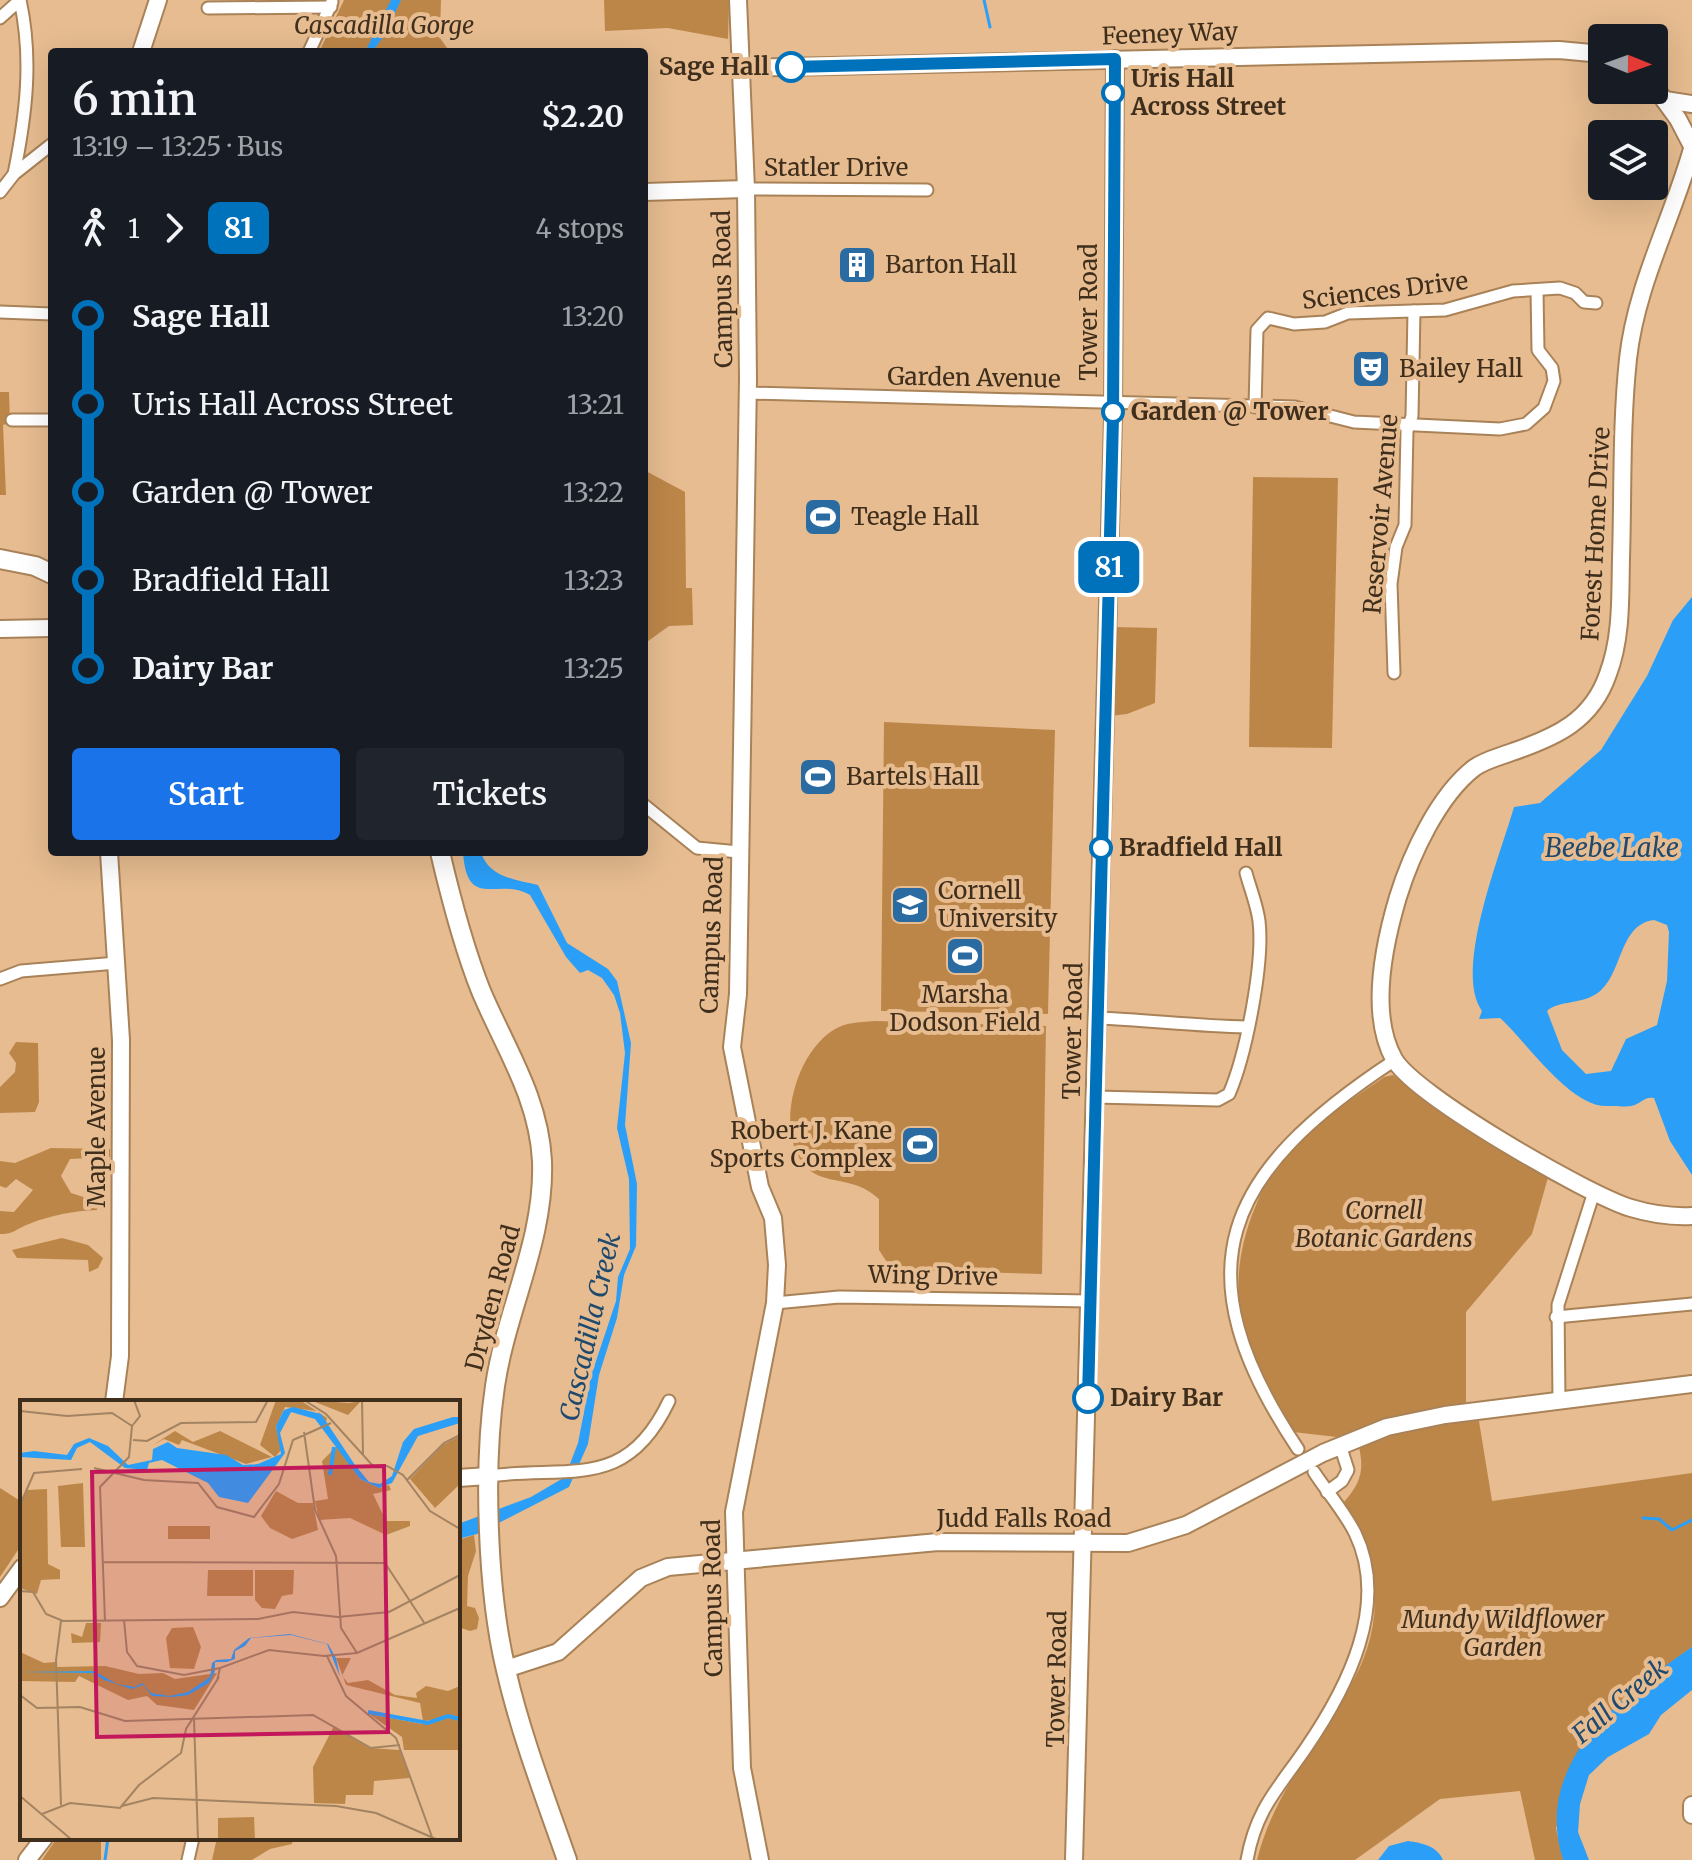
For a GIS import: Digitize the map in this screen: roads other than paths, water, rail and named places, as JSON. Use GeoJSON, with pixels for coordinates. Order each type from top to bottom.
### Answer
{"type":"FeatureCollection","features":[{"type":"Feature","properties":{"kind":"main road"},"geometry":{"type":"LineString","coordinates":[[0,559],[21,561],[48,572]]}},
{"type":"Feature","properties":{"kind":"main road","name":"Dryden Road"},"geometry":{"type":"LineString","coordinates":[[441,856],[470,963],[525,1082],[542,1161],[540,1214],[496,1377],[488,1476],[492,1558],[506,1669],[525,1743],[567,1860]]}},
{"type":"Feature","properties":{"kind":"street"},"geometry":{"type":"LineString","coordinates":[[0,18],[20,0]]}},
{"type":"Feature","properties":{"kind":"street"},"geometry":{"type":"LineString","coordinates":[[14,174],[27,92],[27,45],[20,0]]}},
{"type":"Feature","properties":{"kind":"street"},"geometry":{"type":"LineString","coordinates":[[142,48],[158,0]]}},
{"type":"Feature","properties":{"kind":"street","name":"Campus Road"},"geometry":{"type":"LineString","coordinates":[[738,0],[746,189],[748,393],[738,994],[731,1040],[760,1187],[774,1224],[775,1303],[734,1512],[742,1768],[760,1860]]}},
{"type":"Feature","properties":{"kind":"street"},"geometry":{"type":"LineString","coordinates":[[208,8],[332,3],[311,48]]}},
{"type":"Feature","properties":{"kind":"street","name":"Feeney Way"},"geometry":{"type":"LineString","coordinates":[[739,68],[1559,50],[1588,53]]}},
{"type":"Feature","properties":{"kind":"street","name":"Tower Road"},"geometry":{"type":"LineString","coordinates":[[1074,1860],[1113,404],[1115,59]]}},
{"type":"Feature","properties":{"kind":"street"},"geometry":{"type":"LineString","coordinates":[[1668,100],[1692,104]]}},
{"type":"Feature","properties":{"kind":"street"},"geometry":{"type":"LineString","coordinates":[[1667,104],[1692,148]]}},
{"type":"Feature","properties":{"kind":"street"},"geometry":{"type":"LineString","coordinates":[[0,192],[14,174],[48,147]]}},
{"type":"Feature","properties":{"kind":"street","name":"Forest Home Drive"},"geometry":{"type":"LineString","coordinates":[[1395,1060],[1382,1009],[1383,971],[1398,896],[1425,836],[1452,792],[1476,767],[1545,740],[1581,720],[1597,700],[1609,672],[1620,610],[1626,393],[1632,331],[1692,148]]}},
{"type":"Feature","properties":{"kind":"street"},"geometry":{"type":"LineString","coordinates":[[648,192],[746,189]]}},
{"type":"Feature","properties":{"kind":"street","name":"Statler Drive"},"geometry":{"type":"LineString","coordinates":[[746,189],[927,190]]}},
{"type":"Feature","properties":{"kind":"street","name":"Sciences Drive"},"geometry":{"type":"LineString","coordinates":[[1255,407],[1257,330],[1265,320],[1287,324],[1317,323],[1348,313],[1454,309],[1509,291],[1565,289],[1584,302],[1596,303]]}},
{"type":"Feature","properties":{"kind":"street","name":"Garden Avenue"},"geometry":{"type":"LineString","coordinates":[[748,393],[1305,408],[1354,422],[1507,429],[1520,427],[1538,415],[1548,400],[1554,381],[1552,368],[1538,350],[1537,290]]}},
{"type":"Feature","properties":{"kind":"street","name":"Reservoir Avenue"},"geometry":{"type":"LineString","coordinates":[[1394,673],[1391,584],[1396,547],[1405,525],[1414,311]]}},
{"type":"Feature","properties":{"kind":"street"},"geometry":{"type":"LineString","coordinates":[[0,312],[48,314]]}},
{"type":"Feature","properties":{"kind":"street"},"geometry":{"type":"LineString","coordinates":[[12,420],[48,420]]}},
{"type":"Feature","properties":{"kind":"street"},"geometry":{"type":"LineString","coordinates":[[0,629],[48,628]]}},
{"type":"Feature","properties":{"kind":"street"},"geometry":{"type":"LineString","coordinates":[[648,808],[697,848],[739,852]]}},
{"type":"Feature","properties":{"kind":"street","name":"Maple Avenue"},"geometry":{"type":"LineString","coordinates":[[109,856],[121,1040],[120,1356],[114,1400]]}},
{"type":"Feature","properties":{"kind":"street"},"geometry":{"type":"LineString","coordinates":[[1095,1097],[1218,1100],[1229,1094],[1255,987],[1259,922],[1246,873]]}},
{"type":"Feature","properties":{"kind":"street"},"geometry":{"type":"LineString","coordinates":[[0,979],[44,968],[117,963]]}},
{"type":"Feature","properties":{"kind":"street"},"geometry":{"type":"LineString","coordinates":[[1097,1018],[1156,1020],[1168,1025],[1246,1027]]}},
{"type":"Feature","properties":{"kind":"street"},"geometry":{"type":"LineString","coordinates":[[1298,1449],[1257,1385],[1236,1326],[1229,1284],[1236,1233],[1260,1177],[1288,1144],[1334,1104],[1395,1060],[1436,1099],[1594,1192],[1630,1208],[1692,1216]]}},
{"type":"Feature","properties":{"kind":"street"},"geometry":{"type":"LineString","coordinates":[[1559,1401],[1556,1317],[1561,1286],[1594,1192]]}},
{"type":"Feature","properties":{"kind":"street","name":"Wing Drive"},"geometry":{"type":"LineString","coordinates":[[775,1303],[839,1297],[1090,1301]]}},
{"type":"Feature","properties":{"kind":"street"},"geometry":{"type":"LineString","coordinates":[[1556,1317],[1692,1304]]}},
{"type":"Feature","properties":{"kind":"street","name":"Judd Falls Road"},"geometry":{"type":"LineString","coordinates":[[506,1669],[558,1652],[632,1585],[654,1571],[970,1541],[1084,1545],[1128,1543],[1170,1532],[1361,1435],[1420,1419],[1692,1384]]}},
{"type":"Feature","properties":{"kind":"street"},"geometry":{"type":"LineString","coordinates":[[460,1478],[612,1465],[632,1453],[669,1401]]}},
{"type":"Feature","properties":{"kind":"street"},"geometry":{"type":"LineString","coordinates":[[1327,1492],[1342,1481],[1348,1470],[1340,1445]]}},
{"type":"Feature","properties":{"kind":"street"},"geometry":{"type":"LineString","coordinates":[[1247,1860],[1259,1815],[1279,1782],[1308,1746],[1337,1695],[1363,1628],[1368,1583],[1364,1557],[1348,1522],[1314,1472]]}},
{"type":"Feature","properties":{"kind":"street"},"geometry":{"type":"LineString","coordinates":[[0,1598],[20,1571]]}},
{"type":"Feature","properties":{"kind":"street"},"geometry":{"type":"LineString","coordinates":[[1692,1805],[1692,1815]]}},
{"type":"Feature","properties":{"kind":"street"},"geometry":{"type":"LineString","coordinates":[[27,1860],[42,1840]]}},
{"type":"Feature","properties":{"kind":"street"},"geometry":{"type":"LineString","coordinates":[[188,1860],[193,1840]]}},
{"type":"Feature","properties":{"kind":"water"},"geometry":{"type":"Polygon","coordinates":[[[391,0],[401,0],[386,33],[375,48],[367,48],[391,0]]]}},
{"type":"Feature","properties":{"kind":"water","name":"Beebe Lake"},"geometry":{"type":"Polygon","coordinates":[[[1692,597],[1692,1175],[1670,1141],[1654,1098],[1628,1106],[1594,1104],[1565,1086],[1500,1018],[1479,1019],[1482,1011],[1474,993],[1473,969],[1482,912],[1514,807],[1540,803],[1601,750],[1647,676],[1673,620],[1692,597]],[[1654,920],[1643,923],[1634,930],[1607,984],[1599,992],[1547,1011],[1562,1050],[1586,1074],[1611,1071],[1626,1039],[1657,1025],[1667,981],[1667,925],[1654,920]]]}},
{"type":"Feature","properties":{"kind":"water"},"geometry":{"type":"Polygon","coordinates":[[[464,856],[483,856],[496,872],[538,885],[567,943],[608,969],[617,981],[631,1043],[625,1125],[637,1184],[636,1246],[624,1275],[617,1318],[599,1375],[588,1444],[569,1487],[477,1534],[460,1538],[460,1523],[531,1497],[565,1477],[578,1443],[591,1376],[616,1301],[618,1277],[630,1249],[629,1179],[617,1128],[625,1053],[620,1013],[614,995],[602,978],[588,970],[580,973],[566,957],[530,895],[518,890],[478,887],[466,870],[464,856]]]}},
{"type":"Feature","properties":{"kind":"water"},"geometry":{"type":"Polygon","coordinates":[[[1692,1647],[1692,1690],[1661,1715],[1649,1734],[1608,1757],[1589,1775],[1580,1804],[1578,1832],[1589,1860],[1563,1860],[1557,1825],[1560,1792],[1571,1762],[1589,1735],[1612,1710],[1692,1647]]]}},
{"type":"Feature","properties":{"kind":"water"},"geometry":{"type":"Polygon","coordinates":[[[1408,1841],[1433,1848],[1443,1860],[1378,1860],[1389,1846],[1408,1841]]]}},
{"type":"Feature","properties":{"kind":"waterway"},"geometry":{"type":"LineString","coordinates":[[984,0],[990,27]]}},
{"type":"Feature","properties":{"kind":"waterway"},"geometry":{"type":"LineString","coordinates":[[1643,1518],[1659,1519],[1672,1530],[1692,1520]]}},
{"type":"Feature","properties":{"kind":"waterway","name":"Cascadilla Creek"},"geometry":{"type":"LineString","coordinates":[[105,1860],[108,1840]]}},
{"type":"Feature","properties":{"kind":"place","name":"Sage Hall"},"geometry":{"type":"Point","coordinates":[791,67]}},
{"type":"Feature","properties":{"kind":"place","name":"Uris Hall Across Street"},"geometry":{"type":"Point","coordinates":[1113,93]}},
{"type":"Feature","properties":{"kind":"place","name":"Barton Hall"},"geometry":{"type":"Point","coordinates":[857,265]}},
{"type":"Feature","properties":{"kind":"place","name":"Bailey Hall"},"geometry":{"type":"Point","coordinates":[1371,369]}},
{"type":"Feature","properties":{"kind":"place","name":"Garden @ Tower"},"geometry":{"type":"Point","coordinates":[1113,412]}},
{"type":"Feature","properties":{"kind":"place","name":"Teagle Hall"},"geometry":{"type":"Point","coordinates":[823,517]}},
{"type":"Feature","properties":{"kind":"place","name":"Bartels Hall"},"geometry":{"type":"Point","coordinates":[818,777]}},
{"type":"Feature","properties":{"kind":"place","name":"Bradfield Hall"},"geometry":{"type":"Point","coordinates":[1101,848]}},
{"type":"Feature","properties":{"kind":"place","name":"Cornell University"},"geometry":{"type":"Point","coordinates":[910,905]}},
{"type":"Feature","properties":{"kind":"place","name":"Marsha Dodson Field"},"geometry":{"type":"Point","coordinates":[965,956]}},
{"type":"Feature","properties":{"kind":"place","name":"Robert J. Kane Sports Complex"},"geometry":{"type":"Point","coordinates":[920,1145]}},
{"type":"Feature","properties":{"kind":"place","name":"Dairy Bar"},"geometry":{"type":"Point","coordinates":[1088,1398]}},
{"type":"Feature","properties":{"kind":"park label","name":"Cascadilla Gorge"},"geometry":{"type":"Point","coordinates":[384,26]}},
{"type":"Feature","properties":{"kind":"park label","name":"Cornell Botanic Gardens"},"geometry":{"type":"Point","coordinates":[1384,1225]}},
{"type":"Feature","properties":{"kind":"park label","name":"Mundy Wildflower Garden"},"geometry":{"type":"Point","coordinates":[1503,1634]}},
{"type":"Feature","properties":{"kind":"water label","name":"Fall Creek"},"geometry":{"type":"Point","coordinates":[1620,1701]}}]}
